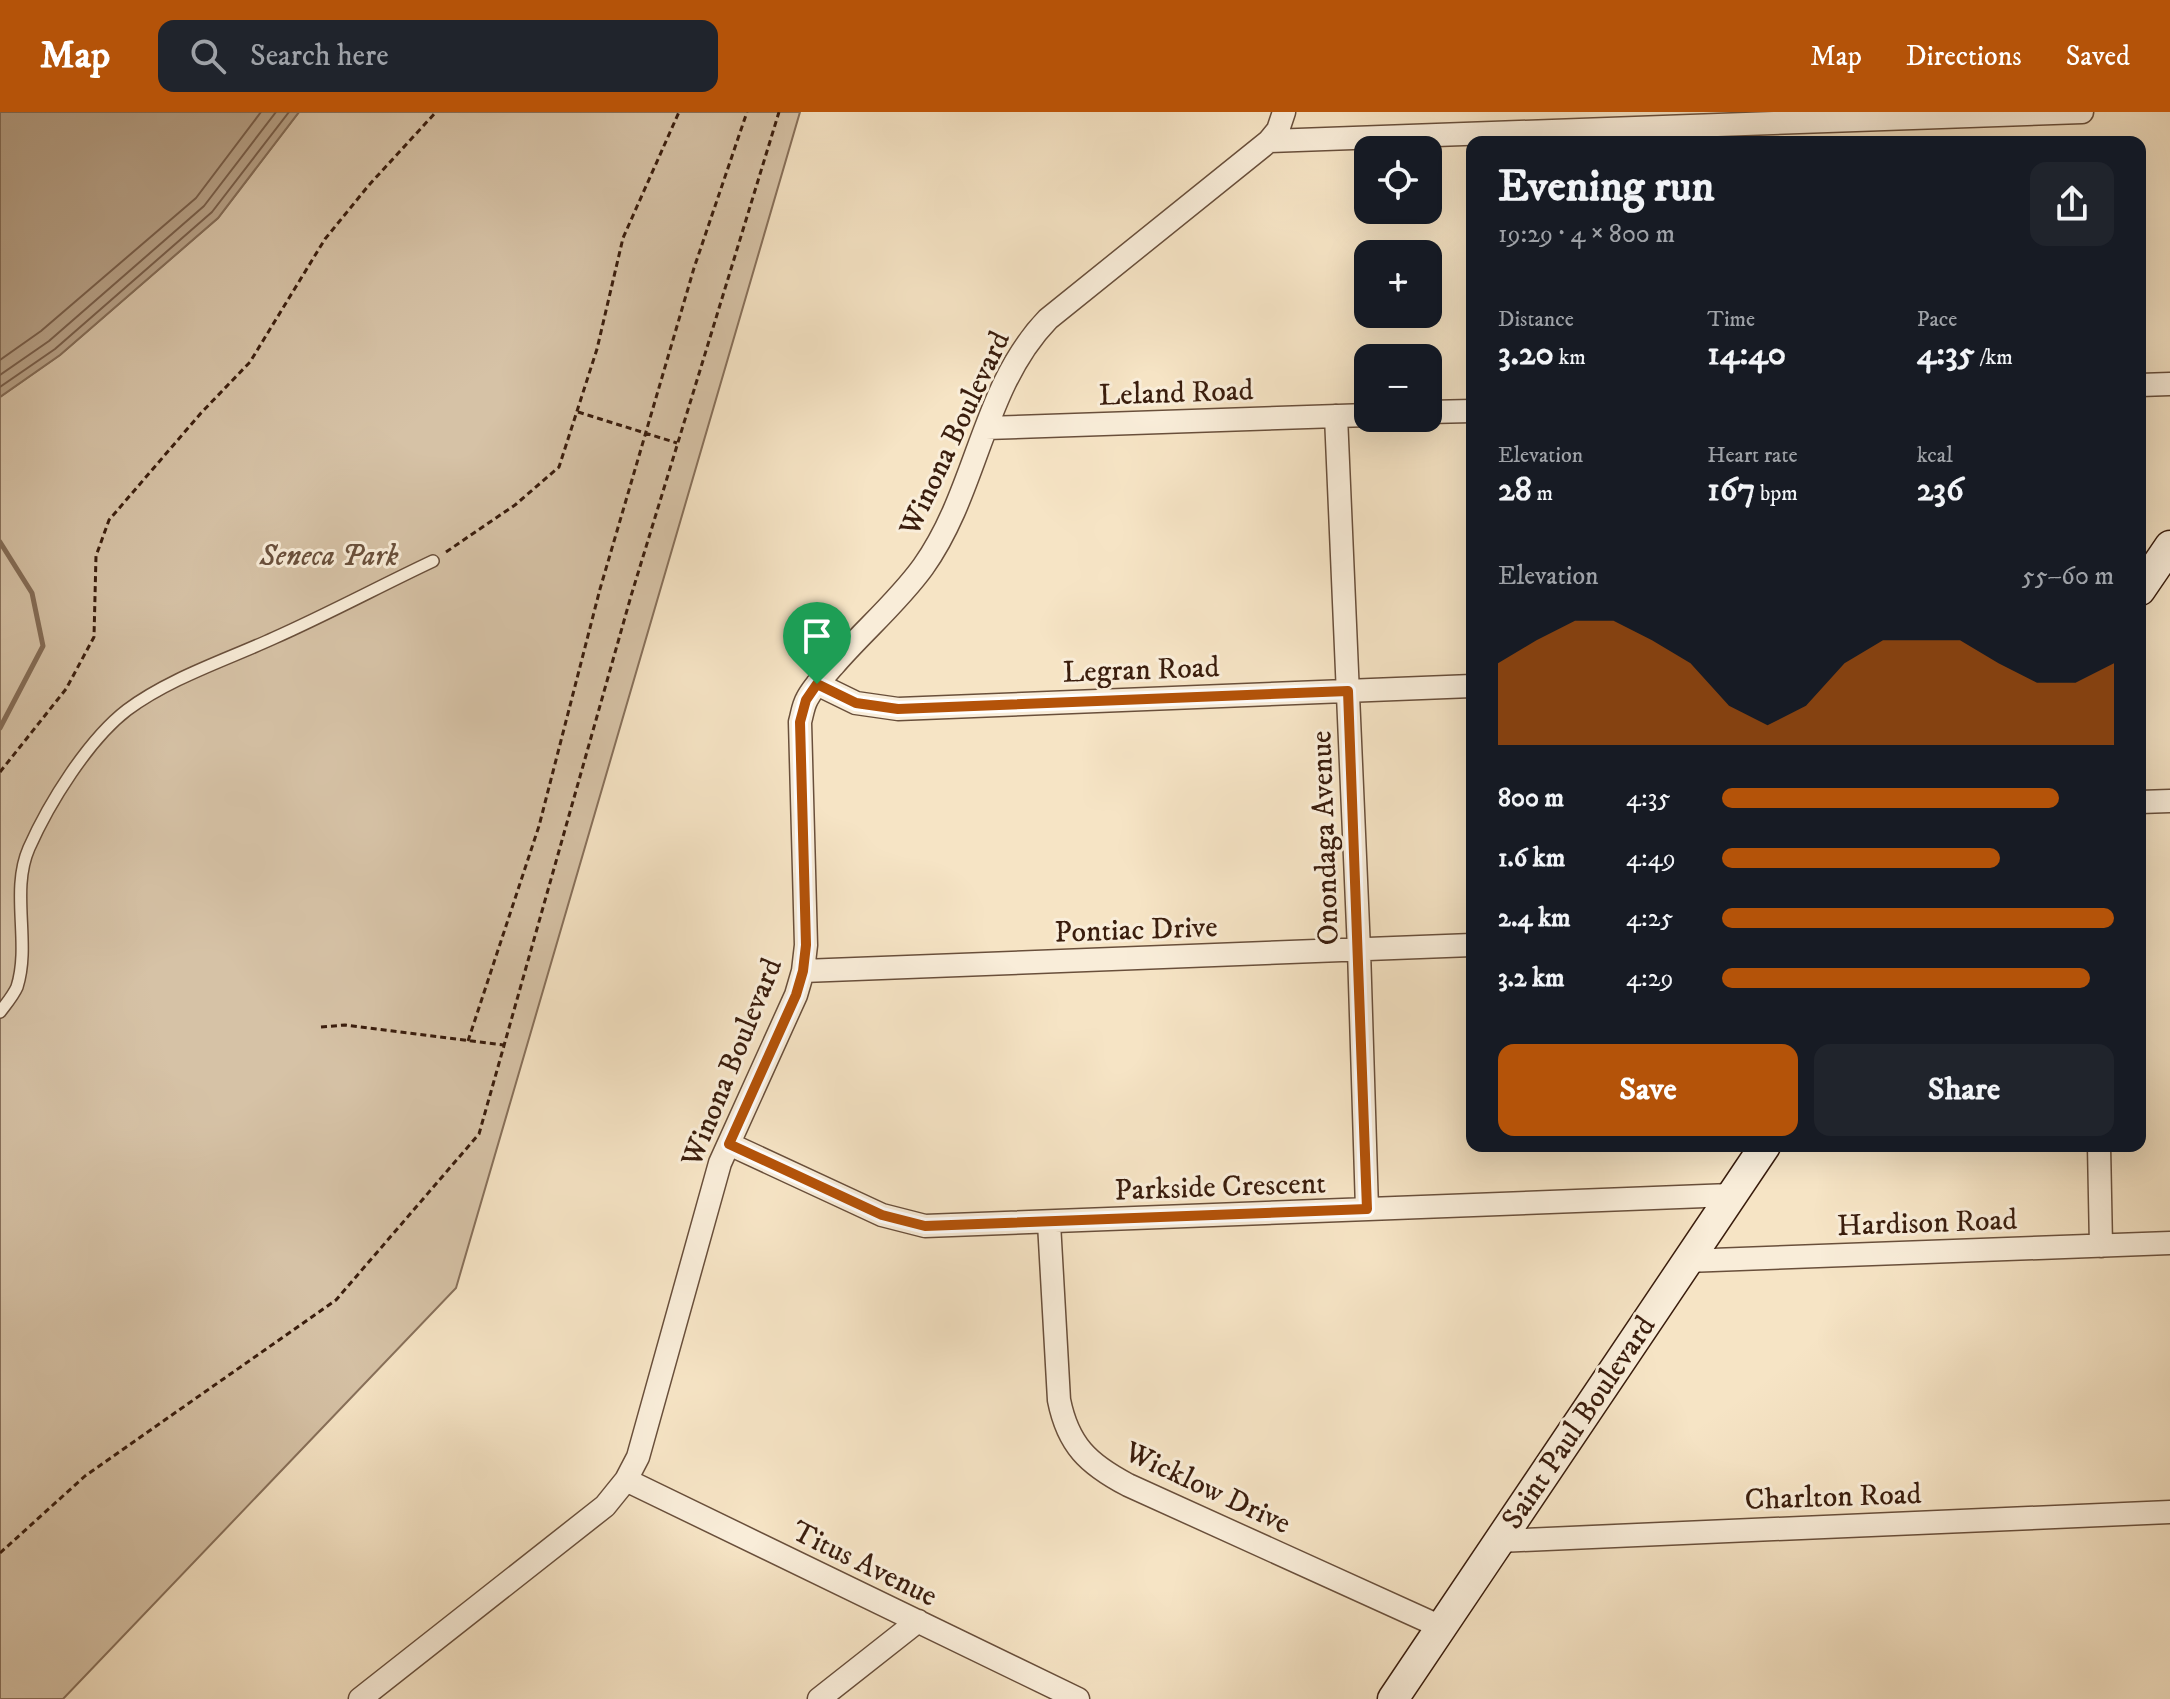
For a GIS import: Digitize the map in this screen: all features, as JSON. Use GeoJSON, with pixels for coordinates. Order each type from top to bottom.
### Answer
{"type":"FeatureCollection","features":[{"type":"Feature","properties":{"kind":"main road"},"geometry":{"type":"LineString","coordinates":[[2146,581],[2170,546]]}},
{"type":"Feature","properties":{"kind":"main road","name":"Saint Paul Boulevard"},"geometry":{"type":"LineString","coordinates":[[1393,1699],[1761,1152]]}},
{"type":"Feature","properties":{"kind":"street","name":"Winona Boulevard"},"geometry":{"type":"LineString","coordinates":[[360,1699],[605,1506],[626,1480],[646,1436],[720,1163],[796,995],[803,971],[806,945],[800,722],[806,700],[922,568],[947,529],[1015,360],[1030,337],[1048,319],[1269,141],[1278,130],[1284,112]]}},
{"type":"Feature","properties":{"kind":"street"},"geometry":{"type":"LineString","coordinates":[[1570,136],[1872,131],[2082,112]]}},
{"type":"Feature","properties":{"kind":"street"},"geometry":{"type":"LineString","coordinates":[[1269,141],[1466,138]]}},
{"type":"Feature","properties":{"kind":"street"},"geometry":{"type":"LineString","coordinates":[[2146,385],[2170,384]]}},
{"type":"Feature","properties":{"kind":"street"},"geometry":{"type":"LineString","coordinates":[[1442,412],[1466,411]]}},
{"type":"Feature","properties":{"kind":"street","name":"Leland Road"},"geometry":{"type":"LineString","coordinates":[[986,428],[1354,415]]}},
{"type":"Feature","properties":{"kind":"street","name":"Onondaga Avenue"},"geometry":{"type":"LineString","coordinates":[[1336,416],[1367,1209]]}},
{"type":"Feature","properties":{"kind":"street","name":"Legran Road"},"geometry":{"type":"LineString","coordinates":[[817,684],[856,703],[898,709],[1466,686]]}},
{"type":"Feature","properties":{"kind":"street"},"geometry":{"type":"LineString","coordinates":[[2146,802],[2170,801]]}},
{"type":"Feature","properties":{"kind":"street","name":"Pontiac Drive"},"geometry":{"type":"LineString","coordinates":[[803,971],[1466,945]]}},
{"type":"Feature","properties":{"kind":"street","name":"Parkside Crescent"},"geometry":{"type":"LineString","coordinates":[[729,1144],[903,1222],[947,1227],[1731,1195]]}},
{"type":"Feature","properties":{"kind":"street"},"geometry":{"type":"LineString","coordinates":[[2099,1152],[2101,1246]]}},
{"type":"Feature","properties":{"kind":"street","name":"Wicklow Drive"},"geometry":{"type":"LineString","coordinates":[[1049,1223],[1059,1400],[1064,1423],[1088,1459],[1105,1473],[1128,1485],[1441,1627]]}},
{"type":"Feature","properties":{"kind":"street","name":"Hardison Road"},"geometry":{"type":"LineString","coordinates":[[1686,1261],[2170,1243]]}},
{"type":"Feature","properties":{"kind":"street","name":"Titus Avenue"},"geometry":{"type":"LineString","coordinates":[[626,1480],[1078,1699]]}},
{"type":"Feature","properties":{"kind":"street","name":"Charlton Road"},"geometry":{"type":"LineString","coordinates":[[1499,1541],[2170,1512]]}},
{"type":"Feature","properties":{"kind":"street"},"geometry":{"type":"LineString","coordinates":[[819,1699],[918,1621]]}},
{"type":"Feature","properties":{"kind":"lane"},"geometry":{"type":"LineString","coordinates":[[0,1012],[16,990],[20,972],[23,876],[27,852],[55,800],[101,735],[126,712],[153,694],[433,561]]}},
{"type":"Feature","properties":{"kind":"path"},"geometry":{"type":"LineString","coordinates":[[0,772],[66,689],[94,637],[96,556],[109,520],[201,413],[250,362],[325,239],[369,185],[436,112]]}},
{"type":"Feature","properties":{"kind":"path"},"geometry":{"type":"LineString","coordinates":[[433,561],[515,505],[559,467],[597,349],[623,238],[679,112]]}},
{"type":"Feature","properties":{"kind":"path"},"geometry":{"type":"LineString","coordinates":[[468,1041],[539,826],[600,589],[694,268],[747,112]]}},
{"type":"Feature","properties":{"kind":"path"},"geometry":{"type":"LineString","coordinates":[[0,1553],[85,1476],[336,1300],[479,1134],[627,612],[779,112]]}},
{"type":"Feature","properties":{"kind":"path"},"geometry":{"type":"LineString","coordinates":[[578,412],[678,443]]}},
{"type":"Feature","properties":{"kind":"path"},"geometry":{"type":"LineString","coordinates":[[321,1027],[345,1025],[504,1045]]}},
{"type":"Feature","properties":{"kind":"green space","name":"Seneca Park"},"geometry":{"type":"Polygon","coordinates":[[[299,112],[800,112],[456,1288],[63,1699],[0,1699],[0,397],[60,355],[218,218],[299,112]]]}},
{"type":"Feature","properties":{"kind":"water"},"geometry":{"type":"Polygon","coordinates":[[[0,112],[299,112],[218,218],[60,355],[0,397],[0,112]]]}},
{"type":"Feature","properties":{"kind":"waterway"},"geometry":{"type":"LineString","coordinates":[[0,542],[32,593],[43,646],[0,728]]}},
{"type":"Feature","properties":{"kind":"route"},"geometry":{"type":"LineString","coordinates":[[817,684],[856,703],[898,709],[1348,691],[1367,1209],[925,1226],[882,1215],[729,1144],[796,995],[803,971],[806,945],[800,722],[806,700],[817,684]]}}]}
